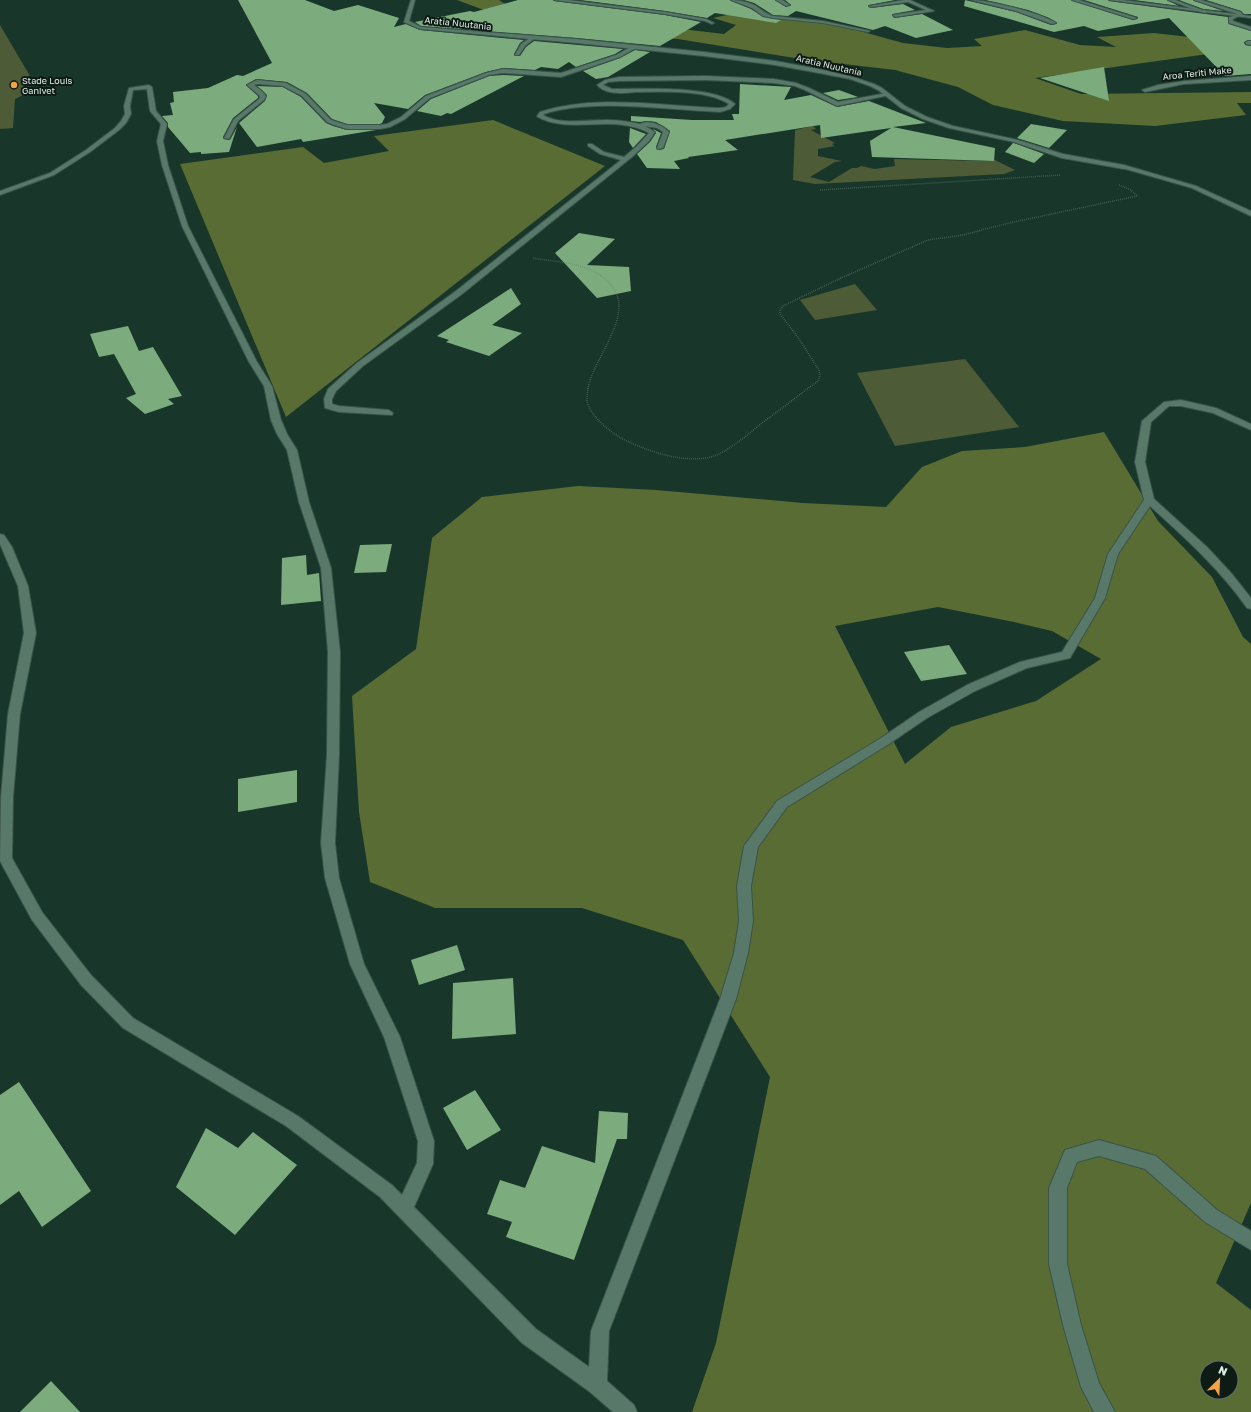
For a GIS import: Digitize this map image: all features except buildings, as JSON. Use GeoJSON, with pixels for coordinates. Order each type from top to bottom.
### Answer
{"type":"FeatureCollection","features":[{"type":"Feature","properties":{"kind":"street","name":"Aratia Nuutania"},"geometry":{"type":"LineString","coordinates":[[413,0],[406,18],[406,22],[414,27],[634,47],[756,60],[819,71],[863,82],[880,89],[903,107],[925,118],[951,127],[1009,139],[1062,156],[1124,167],[1194,187],[1251,214]]}},
{"type":"Feature","properties":{"kind":"street"},"geometry":{"type":"LineString","coordinates":[[556,0],[664,13],[712,22]]}},
{"type":"Feature","properties":{"kind":"street"},"geometry":{"type":"LineString","coordinates":[[733,0],[754,7],[765,16],[773,18],[823,22],[868,31]]}},
{"type":"Feature","properties":{"kind":"street"},"geometry":{"type":"LineString","coordinates":[[778,0],[788,5]]}},
{"type":"Feature","properties":{"kind":"street"},"geometry":{"type":"LineString","coordinates":[[974,0],[1017,10],[1054,23]]}},
{"type":"Feature","properties":{"kind":"street"},"geometry":{"type":"LineString","coordinates":[[1074,0],[1135,18]]}},
{"type":"Feature","properties":{"kind":"street"},"geometry":{"type":"LineString","coordinates":[[1111,0],[1251,17]]}},
{"type":"Feature","properties":{"kind":"street"},"geometry":{"type":"LineString","coordinates":[[1170,0],[1207,12]]}},
{"type":"Feature","properties":{"kind":"street"},"geometry":{"type":"LineString","coordinates":[[1196,0],[1239,13],[1238,16],[1251,24]]}},
{"type":"Feature","properties":{"kind":"street"},"geometry":{"type":"LineString","coordinates":[[871,6],[907,1],[932,11],[895,16]]}},
{"type":"Feature","properties":{"kind":"street"},"geometry":{"type":"LineString","coordinates":[[1238,16],[1230,18],[1231,22],[1251,29]]}},
{"type":"Feature","properties":{"kind":"street"},"geometry":{"type":"LineString","coordinates":[[517,54],[523,45],[532,38]]}},
{"type":"Feature","properties":{"kind":"street"},"geometry":{"type":"LineString","coordinates":[[227,138],[236,120],[264,96],[250,85],[257,82],[284,84],[294,89],[312,103],[329,121],[336,124],[347,127],[380,127],[388,126],[403,118],[428,97],[488,74],[503,71],[550,75],[568,74],[618,56],[634,47]]}},
{"type":"Feature","properties":{"kind":"street"},"geometry":{"type":"LineString","coordinates":[[660,148],[666,132],[664,129],[653,125],[606,121],[555,122],[543,120],[540,116],[542,113],[549,111],[588,106],[627,105],[720,110],[728,108],[732,104],[730,101],[720,97],[704,94],[612,91],[602,88],[600,85],[609,80],[620,79],[712,78],[774,81],[802,87],[837,104],[887,95]]}},
{"type":"Feature","properties":{"kind":"street","name":"Aroa Teriti Make"},"geometry":{"type":"LineString","coordinates":[[1145,90],[1208,80],[1251,78]]}},
{"type":"Feature","properties":{"kind":"street"},"geometry":{"type":"LineString","coordinates":[[0,193],[52,174],[88,151],[124,122],[128,114],[127,106],[131,89],[149,87],[153,111],[164,124],[160,141],[165,165],[185,226],[253,362],[268,386],[276,420],[282,434],[292,450],[304,502],[326,568],[334,652],[333,755],[328,843],[332,878],[357,964],[392,1037],[426,1141],[426,1164],[404,1210]]}},
{"type":"Feature","properties":{"kind":"street"},"geometry":{"type":"LineString","coordinates":[[388,413],[340,409],[328,406],[328,397],[334,388],[360,366],[507,253],[648,138],[652,132],[646,127],[635,124]]}},
{"type":"Feature","properties":{"kind":"street"},"geometry":{"type":"LineString","coordinates":[[590,145],[602,153],[625,158]]}},
{"type":"Feature","properties":{"kind":"street"},"geometry":{"type":"LineString","coordinates":[[1251,427],[1216,411],[1181,403],[1167,404],[1147,421],[1140,462],[1149,500],[1214,559],[1243,593],[1251,606]]}},
{"type":"Feature","properties":{"kind":"street"},"geometry":{"type":"LineString","coordinates":[[597,1386],[600,1331],[728,999],[741,952],[746,921],[744,886],[751,846],[782,804],[885,741],[923,715],[972,688],[1024,665],[1066,655],[1100,598],[1113,554],[1149,500]]}},
{"type":"Feature","properties":{"kind":"street"},"geometry":{"type":"LineString","coordinates":[[0,537],[7,547],[23,586],[30,633],[14,714],[7,797],[5,858],[37,916],[86,980],[128,1023],[193,1063],[292,1120],[386,1191],[529,1336],[597,1386],[627,1412]]}},
{"type":"Feature","properties":{"kind":"street"},"geometry":{"type":"LineString","coordinates":[[1105,1412],[1091,1387],[1072,1325],[1058,1264],[1058,1188],[1071,1156],[1099,1148],[1150,1162],[1211,1216],[1251,1241]]}},
{"type":"Feature","properties":{"kind":"path"},"geometry":{"type":"LineString","coordinates":[[820,190],[1061,175]]}},
{"type":"Feature","properties":{"kind":"path"},"geometry":{"type":"LineString","coordinates":[[507,253],[585,267],[595,271],[605,279],[615,291],[618,298],[617,317],[612,334],[588,383],[587,401],[595,417],[611,432],[636,446],[673,457],[707,458],[730,448],[818,381],[820,376],[819,370],[797,336],[780,314],[780,310],[783,306],[841,278],[928,240],[963,234],[1137,196],[1130,190],[1117,184]]}},
{"type":"Feature","properties":{"kind":"green space"},"geometry":{"type":"Polygon","coordinates":[[[457,0],[499,0],[505,4],[484,10],[457,0]]]}},
{"type":"Feature","properties":{"kind":"green space"},"geometry":{"type":"Polygon","coordinates":[[[740,12],[760,12],[776,17],[820,20],[903,43],[947,48],[982,46],[974,39],[1025,30],[1080,45],[1116,47],[1097,37],[1154,33],[1233,42],[1244,49],[1035,78],[1081,94],[1251,92],[1251,103],[1237,103],[1246,115],[1155,126],[1063,121],[993,105],[958,87],[895,70],[801,59],[678,39],[650,37],[622,22],[724,34],[736,25],[713,18],[740,12]]]}},
{"type":"Feature","properties":{"kind":"green space","name":"Stade Louis Ganivet"},"geometry":{"type":"Polygon","coordinates":[[[0,25],[30,76],[25,94],[15,99],[13,128],[0,129],[0,25]]]}},
{"type":"Feature","properties":{"kind":"green space"},"geometry":{"type":"Polygon","coordinates":[[[493,120],[605,166],[286,417],[180,164],[303,147],[324,163],[389,151],[374,136],[493,120]]]}},
{"type":"Feature","properties":{"kind":"green space"},"geometry":{"type":"Polygon","coordinates":[[[813,126],[816,129],[811,130],[835,143],[832,144],[835,146],[818,149],[818,156],[842,161],[835,162],[810,177],[829,182],[852,168],[861,166],[875,169],[895,166],[894,159],[986,161],[993,159],[1015,170],[1004,174],[815,184],[793,180],[795,130],[813,126]]]}},
{"type":"Feature","properties":{"kind":"green space"},"geometry":{"type":"Polygon","coordinates":[[[855,284],[877,310],[815,320],[800,300],[855,284]]]}},
{"type":"Feature","properties":{"kind":"green space"},"geometry":{"type":"Polygon","coordinates":[[[965,359],[1019,427],[895,446],[857,373],[965,359]]]}},
{"type":"Feature","properties":{"kind":"green space"},"geometry":{"type":"Polygon","coordinates":[[[1104,432],[1158,521],[1212,577],[1243,637],[1251,644],[1251,1203],[1216,1283],[1251,1310],[1251,1412],[692,1412],[716,1343],[770,1077],[683,940],[582,908],[435,908],[370,882],[359,812],[352,696],[416,649],[432,538],[482,497],[578,486],[656,490],[803,503],[886,507],[922,467],[962,451],[1025,447],[1104,432]],[[938,607],[835,626],[905,764],[951,727],[1036,701],[1101,659],[1052,631],[938,607]]]}},
{"type":"Feature","properties":{"kind":"place","name":"Stade Louis Ganivet"},"geometry":{"type":"Point","coordinates":[14,85]}}]}
